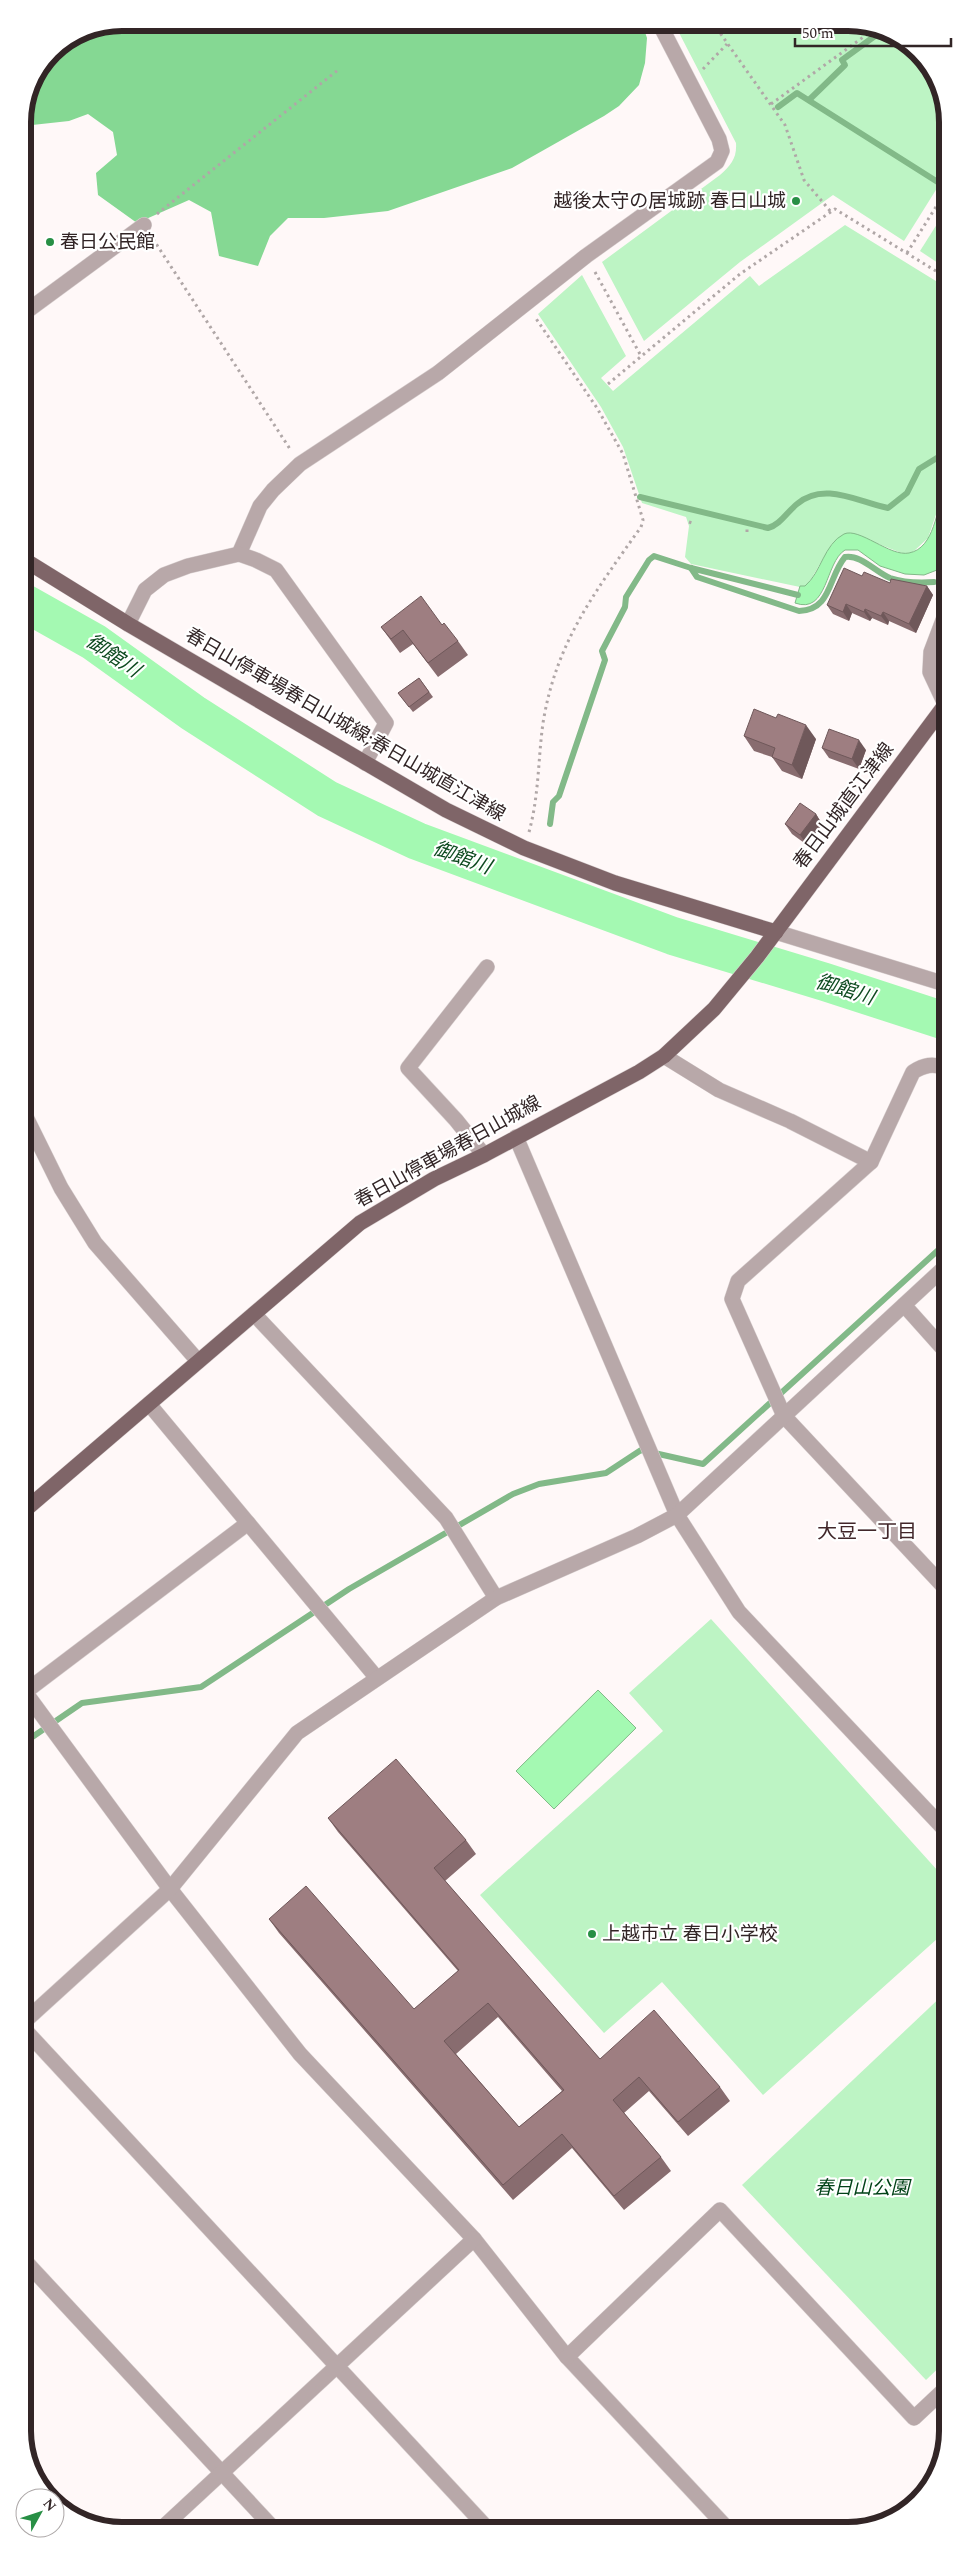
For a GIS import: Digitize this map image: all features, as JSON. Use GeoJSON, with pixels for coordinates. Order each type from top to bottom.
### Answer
{"type":"FeatureCollection","features":[{"type":"Feature","properties":{"kind":"main road","name":"春日山停車場春日山城線;春日山城直江津線"},"geometry":{"type":"LineString","coordinates":[[31,564],[128,624],[446,810],[524,848],[615,883],[776,932]]}},
{"type":"Feature","properties":{"kind":"main road","name":"春日山城直江津線"},"geometry":{"type":"LineString","coordinates":[[776,932],[939,712]]}},
{"type":"Feature","properties":{"kind":"main road","name":"春日山停車場春日山城線"},"geometry":{"type":"LineString","coordinates":[[31,1505],[360,1223],[434,1179],[516,1138],[639,1072],[664,1056],[714,1009],[776,932]]}},
{"type":"Feature","properties":{"kind":"street"},"geometry":{"type":"LineString","coordinates":[[239,554],[260,506],[273,490],[300,464],[438,374],[586,256],[717,162],[722,151],[720,139],[663,31]]}},
{"type":"Feature","properties":{"kind":"street"},"geometry":{"type":"LineString","coordinates":[[31,308],[144,225]]}},
{"type":"Feature","properties":{"kind":"street"},"geometry":{"type":"LineString","coordinates":[[128,624],[146,590],[164,575],[188,566],[239,554],[276,570],[386,723],[365,764]]}},
{"type":"Feature","properties":{"kind":"street"},"geometry":{"type":"LineString","coordinates":[[939,631],[931,652],[930,672],[939,691]]}},
{"type":"Feature","properties":{"kind":"street"},"geometry":{"type":"LineString","coordinates":[[776,932],[939,982]]}},
{"type":"Feature","properties":{"kind":"street"},"geometry":{"type":"LineString","coordinates":[[484,1155],[456,1120],[408,1068],[487,967]]}},
{"type":"Feature","properties":{"kind":"street"},"geometry":{"type":"LineString","coordinates":[[664,1056],[719,1090],[790,1121],[871,1162]]}},
{"type":"Feature","properties":{"kind":"street"},"geometry":{"type":"LineString","coordinates":[[939,1065],[924,1065],[913,1072],[871,1162],[738,1281],[732,1299],[784,1416],[939,1581]]}},
{"type":"Feature","properties":{"kind":"street"},"geometry":{"type":"LineString","coordinates":[[31,1127],[61,1188],[95,1243],[198,1361]]}},
{"type":"Feature","properties":{"kind":"street"},"geometry":{"type":"LineString","coordinates":[[516,1138],[676,1515],[739,1612],[939,1820]]}},
{"type":"Feature","properties":{"kind":"street"},"geometry":{"type":"LineString","coordinates":[[31,2016],[170,1889],[297,1732],[496,1598],[637,1536],[676,1515],[939,1272]]}},
{"type":"Feature","properties":{"kind":"street"},"geometry":{"type":"LineString","coordinates":[[904,1305],[939,1344]]}},
{"type":"Feature","properties":{"kind":"street"},"geometry":{"type":"LineString","coordinates":[[254,1314],[446,1518],[496,1598]]}},
{"type":"Feature","properties":{"kind":"street"},"geometry":{"type":"LineString","coordinates":[[149,1404],[376,1677]]}},
{"type":"Feature","properties":{"kind":"street"},"geometry":{"type":"LineString","coordinates":[[31,1687],[248,1523]]}},
{"type":"Feature","properties":{"kind":"street"},"geometry":{"type":"LineString","coordinates":[[31,1700],[170,1889],[300,2054],[474,2239],[567,2357],[721,2522]]}},
{"type":"Feature","properties":{"kind":"street"},"geometry":{"type":"LineString","coordinates":[[31,2037],[481,2522]]}},
{"type":"Feature","properties":{"kind":"street"},"geometry":{"type":"LineString","coordinates":[[567,2357],[720,2210],[914,2418],[939,2394]]}},
{"type":"Feature","properties":{"kind":"street"},"geometry":{"type":"LineString","coordinates":[[169,2522],[474,2239]]}},
{"type":"Feature","properties":{"kind":"street"},"geometry":{"type":"LineString","coordinates":[[31,2267],[269,2522]]}},
{"type":"Feature","properties":{"kind":"path"},"geometry":{"type":"LineString","coordinates":[[718,31],[786,125],[804,180],[831,212]]}},
{"type":"Feature","properties":{"kind":"path"},"geometry":{"type":"LineString","coordinates":[[771,104],[868,33]]}},
{"type":"Feature","properties":{"kind":"path"},"geometry":{"type":"LineString","coordinates":[[690,82],[727,44]]}},
{"type":"Feature","properties":{"kind":"path"},"geometry":{"type":"LineString","coordinates":[[300,464],[144,225],[338,70]]}},
{"type":"Feature","properties":{"kind":"path"},"geometry":{"type":"LineString","coordinates":[[907,253],[939,202]]}},
{"type":"Feature","properties":{"kind":"path"},"geometry":{"type":"LineString","coordinates":[[608,384],[740,274],[836,208],[939,273]]}},
{"type":"Feature","properties":{"kind":"path"},"geometry":{"type":"LineString","coordinates":[[586,256],[641,357]]}},
{"type":"Feature","properties":{"kind":"path"},"geometry":{"type":"LineString","coordinates":[[524,848],[534,814],[543,723],[552,684],[566,643],[589,601],[641,527],[643,520],[622,454],[596,408],[526,304]]}},
{"type":"Feature","properties":{"kind":"green space"},"geometry":{"type":"Polygon","coordinates":[[[678,31],[854,31],[871,34],[893,43],[908,54],[916,62],[932,87],[936,99],[939,122],[939,185],[904,241],[833,195],[740,262],[644,341],[602,262],[720,175],[732,161],[736,143],[678,31]]]}},
{"type":"Feature","properties":{"kind":"green space"},"geometry":{"type":"Polygon","coordinates":[[[939,221],[939,264],[920,251],[939,221]]]}},
{"type":"Feature","properties":{"kind":"green space"},"geometry":{"type":"Polygon","coordinates":[[[845,225],[939,283],[939,506],[928,538],[913,552],[904,554],[853,534],[844,534],[831,545],[807,586],[800,587],[691,564],[685,557],[689,526],[686,517],[642,503],[623,447],[601,407],[538,314],[582,275],[626,356],[601,378],[613,391],[750,276],[759,286],[845,225]]]}},
{"type":"Feature","properties":{"kind":"green space"},"geometry":{"type":"Polygon","coordinates":[[[711,1619],[939,1872],[939,1937],[763,2095],[662,1982],[604,2033],[480,1895],[663,1731],[629,1693],[711,1619]]]}},
{"type":"Feature","properties":{"kind":"green space","name":"春日山公園"},"geometry":{"type":"Polygon","coordinates":[[[939,1999],[939,2368],[926,2380],[742,2185],[939,1999]]]}},
{"type":"Feature","properties":{"kind":"shaded area"},"geometry":{"type":"Polygon","coordinates":[[[645,31],[647,38],[645,63],[639,85],[619,106],[604,116],[512,168],[388,211],[324,218],[288,218],[270,236],[258,266],[219,256],[211,212],[189,200],[137,223],[98,195],[96,173],[117,155],[113,132],[88,114],[69,121],[31,125],[34,99],[41,82],[50,67],[62,54],[87,38],[110,32],[645,31]]]}},
{"type":"Feature","properties":{"kind":"shaded area"},"geometry":{"type":"Polygon","coordinates":[[[939,507],[939,568],[937,570],[924,575],[905,574],[880,566],[858,550],[845,550],[838,556],[833,565],[820,595],[806,605],[795,603],[800,586],[805,586],[815,574],[827,551],[844,534],[858,535],[893,551],[909,553],[918,550],[924,544],[933,527],[939,507]]]}},
{"type":"Feature","properties":{"kind":"shaded area"},"geometry":{"type":"Polygon","coordinates":[[[598,1690],[636,1728],[554,1809],[516,1771],[598,1690]]]}},
{"type":"Feature","properties":{"kind":"building"},"geometry":{"type":"Polygon","coordinates":[[[844,568],[862,576],[864,572],[890,583],[891,579],[927,586],[909,624],[883,612],[881,616],[865,609],[864,612],[846,604],[843,612],[827,605],[844,568]]]}},
{"type":"Feature","properties":{"kind":"building"},"geometry":{"type":"Polygon","coordinates":[[[421,596],[442,625],[444,623],[458,641],[428,663],[403,630],[391,639],[381,627],[421,596]]]}},
{"type":"Feature","properties":{"kind":"building"},"geometry":{"type":"Polygon","coordinates":[[[419,678],[429,692],[409,707],[398,693],[419,678]]]}},
{"type":"Feature","properties":{"kind":"building"},"geometry":{"type":"Polygon","coordinates":[[[754,709],[776,718],[778,714],[806,725],[792,765],[772,757],[775,748],[744,736],[754,709]]]}},
{"type":"Feature","properties":{"kind":"building"},"geometry":{"type":"Polygon","coordinates":[[[829,729],[859,740],[852,759],[822,748],[829,729]]]}},
{"type":"Feature","properties":{"kind":"building"},"geometry":{"type":"Polygon","coordinates":[[[800,803],[816,814],[800,835],[785,824],[800,803]]]}},
{"type":"Feature","properties":{"kind":"building"},"geometry":{"type":"Polygon","coordinates":[[[396,1759],[466,1840],[434,1868],[600,2059],[654,2010],[720,2087],[678,2122],[639,2077],[613,2100],[661,2157],[614,2196],[562,2134],[503,2185],[269,1919],[306,1886],[414,2009],[459,1970],[328,1818],[396,1759]],[[488,2003],[444,2041],[519,2127],[564,2090],[488,2003]]]}},
{"type":"Feature","properties":{"kind":"waterway"},"geometry":{"type":"LineString","coordinates":[[809,100],[845,65],[842,60],[876,36]]}},
{"type":"Feature","properties":{"kind":"waterway"},"geometry":{"type":"LineString","coordinates":[[778,107],[797,93],[939,183]]}},
{"type":"Feature","properties":{"kind":"waterway"},"geometry":{"type":"LineString","coordinates":[[640,497],[768,528],[780,521],[807,497],[818,494],[841,495],[888,508],[907,493],[919,469],[939,457]]}},
{"type":"Feature","properties":{"kind":"waterway"},"geometry":{"type":"LineString","coordinates":[[550,824],[553,802],[559,796],[605,660],[602,651],[625,607],[626,597],[649,560],[654,556],[691,568],[798,595]]}},
{"type":"Feature","properties":{"kind":"waterway"},"geometry":{"type":"LineString","coordinates":[[691,568],[697,577],[799,611],[810,609],[824,599],[839,565],[845,557],[856,558],[896,580],[934,582]]}},
{"type":"Feature","properties":{"kind":"waterway","name":"御館川"},"geometry":{"type":"LineString","coordinates":[[31,607],[94,642],[193,713],[327,799],[417,841],[673,936],[939,1019]]}},
{"type":"Feature","properties":{"kind":"waterway"},"geometry":{"type":"LineString","coordinates":[[31,1738],[82,1703],[201,1687],[349,1589],[513,1494],[539,1484],[606,1473],[641,1450],[703,1464],[939,1249]]}},
{"type":"Feature","properties":{"kind":"place","name":"越後太守の居城跡 春日山城"},"geometry":{"type":"Point","coordinates":[796,201]}},
{"type":"Feature","properties":{"kind":"place","name":"春日公民館"},"geometry":{"type":"Point","coordinates":[50,242]}},
{"type":"Feature","properties":{"kind":"place","name":"上越市立 春日小学校"},"geometry":{"type":"Point","coordinates":[592,1934]}},
{"type":"Feature","properties":{"kind":"district","name":"大豆一丁目"},"geometry":{"type":"Point","coordinates":[867,1532]}}]}
